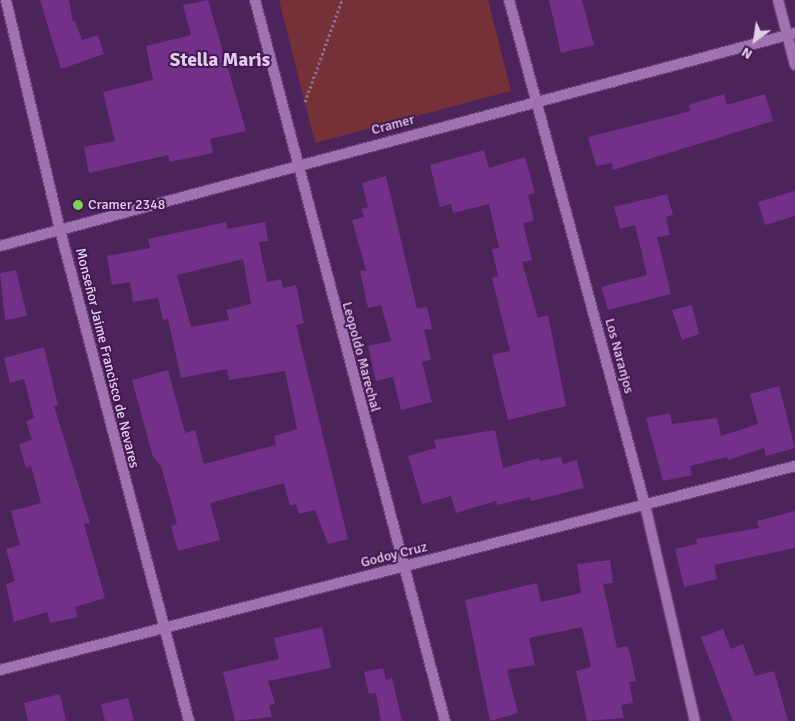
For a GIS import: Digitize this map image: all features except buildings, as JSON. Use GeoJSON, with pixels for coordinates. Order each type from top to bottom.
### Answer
{"type":"FeatureCollection","features":[{"type":"Feature","properties":{"kind":"street","name":"Monseñor Jaime Francisco de Nevares"},"geometry":{"type":"LineString","coordinates":[[6,0],[60,230],[163,629],[189,721]]}},
{"type":"Feature","properties":{"kind":"street","name":"Leopoldo Marechal"},"geometry":{"type":"LineString","coordinates":[[255,0],[402,567],[445,721]]}},
{"type":"Feature","properties":{"kind":"street","name":"Los Naranjos"},"geometry":{"type":"LineString","coordinates":[[509,0],[645,505],[695,721]]}},
{"type":"Feature","properties":{"kind":"street"},"geometry":{"type":"LineString","coordinates":[[778,0],[791,34],[795,65]]}},
{"type":"Feature","properties":{"kind":"street","name":"Cramer"},"geometry":{"type":"LineString","coordinates":[[0,246],[535,100],[791,34]]}},
{"type":"Feature","properties":{"kind":"street","name":"Godoy Cruz"},"geometry":{"type":"LineString","coordinates":[[0,670],[795,466]]}},
{"type":"Feature","properties":{"kind":"path"},"geometry":{"type":"LineString","coordinates":[[305,102],[342,0]]}},
{"type":"Feature","properties":{"kind":"shaded area"},"geometry":{"type":"Polygon","coordinates":[[[279,0],[488,0],[511,91],[315,143],[279,0]]]}},
{"type":"Feature","properties":{"kind":"place","name":"Cramer 2348"},"geometry":{"type":"Point","coordinates":[78,205]}},
{"type":"Feature","properties":{"kind":"district","name":"Stella Maris"},"geometry":{"type":"Point","coordinates":[220,61]}}]}
